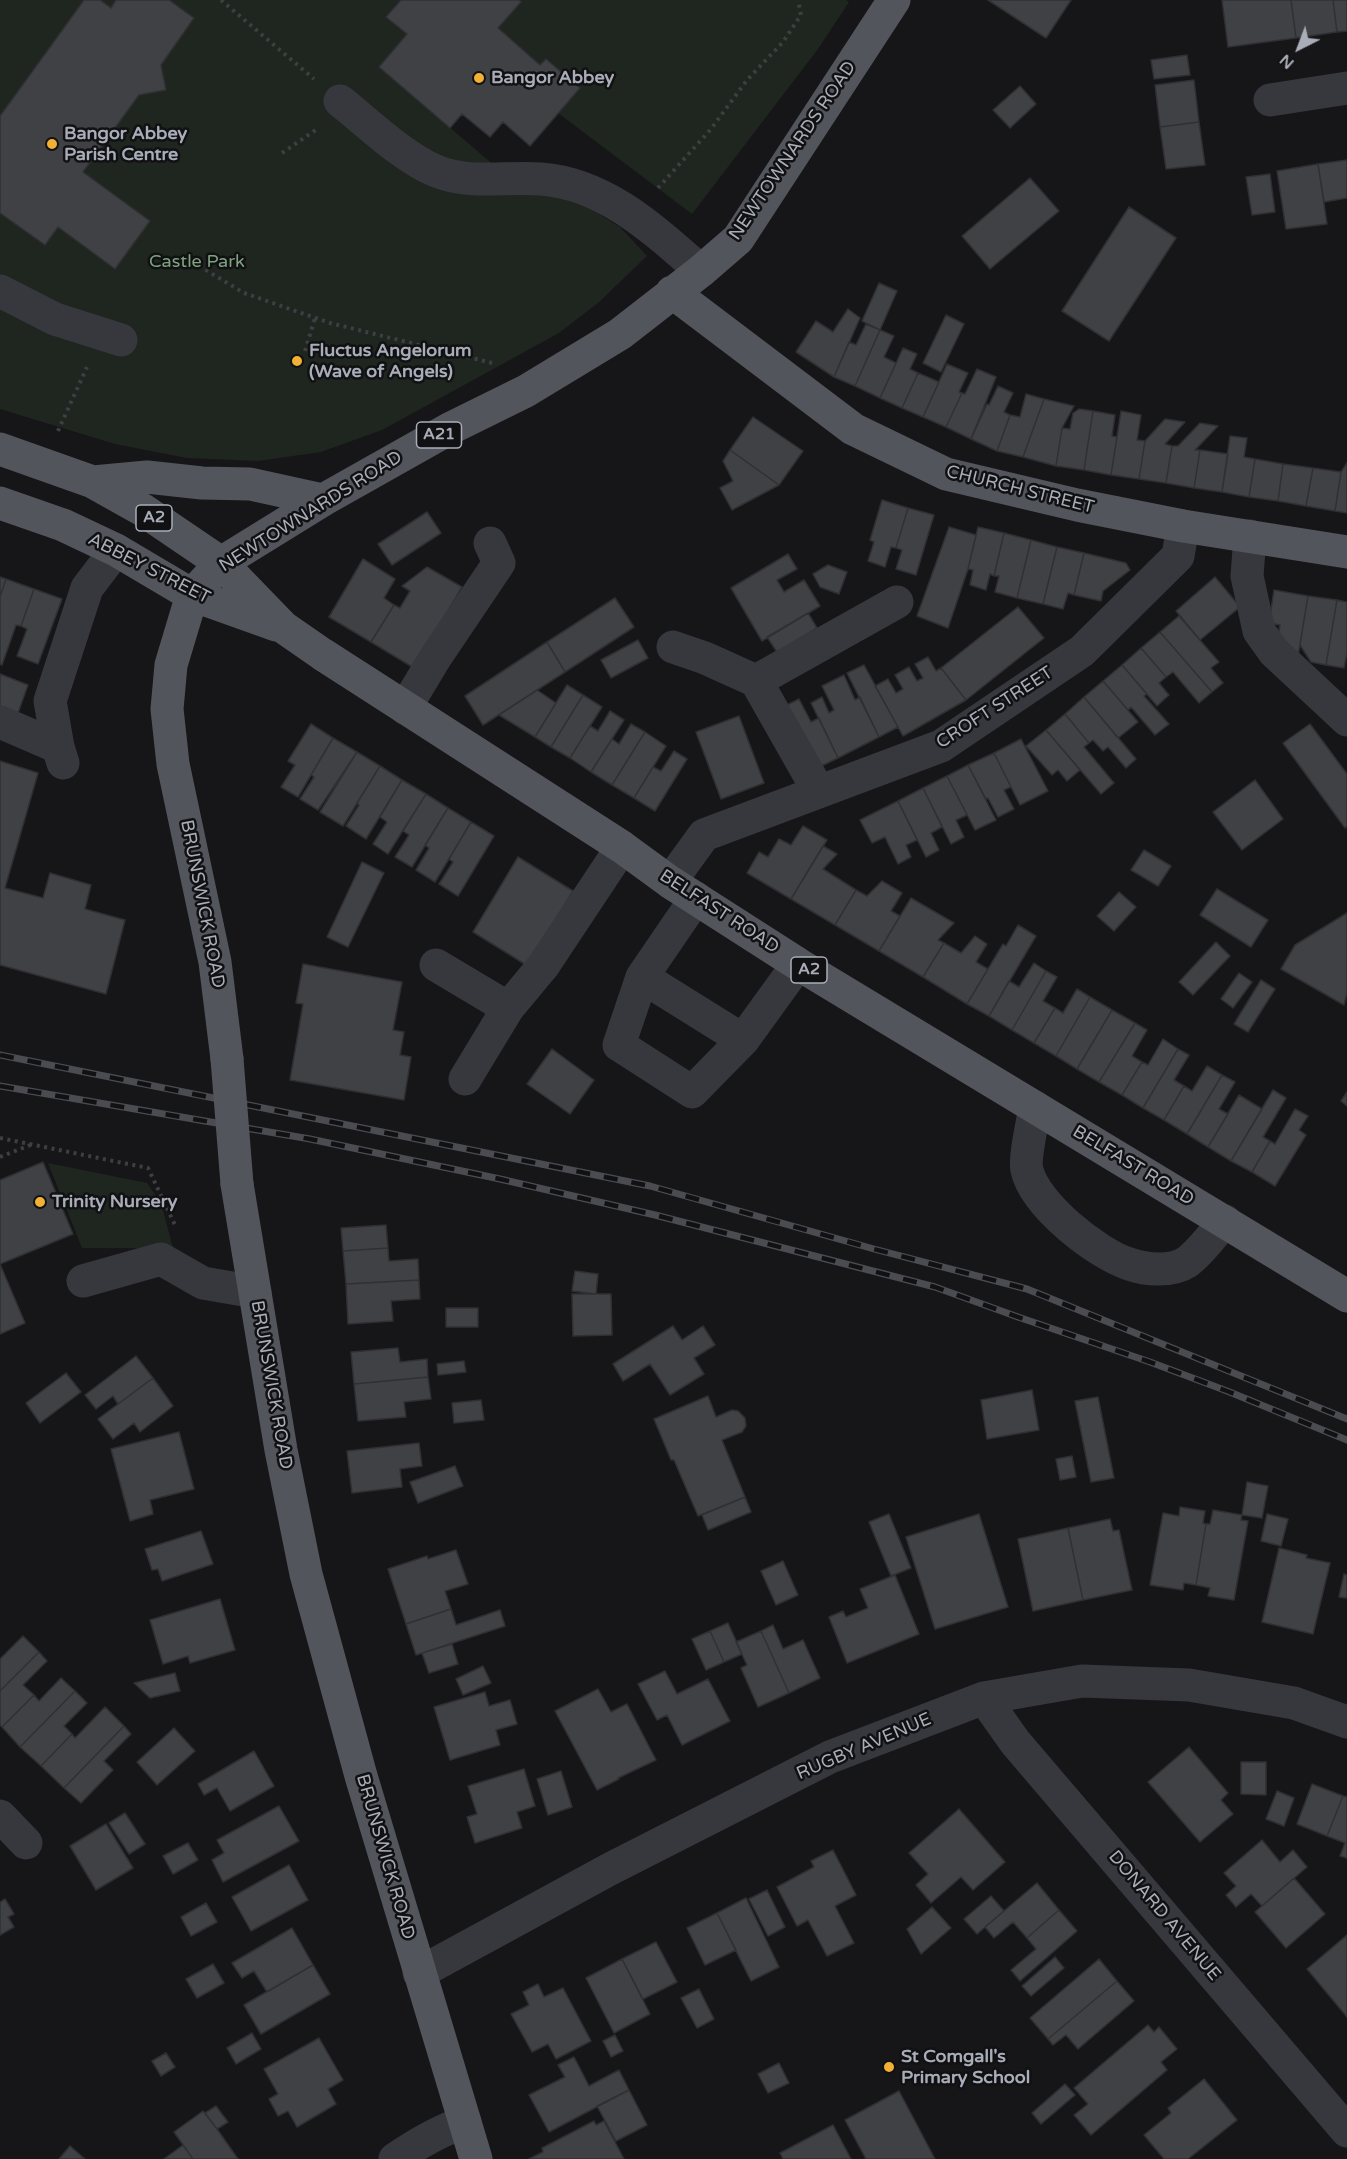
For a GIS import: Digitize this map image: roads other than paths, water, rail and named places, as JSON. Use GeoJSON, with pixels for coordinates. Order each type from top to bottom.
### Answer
{"type":"FeatureCollection","features":[{"type":"Feature","properties":{"kind":"main road","name":"NEWTOWNARDS ROAD"},"geometry":{"type":"LineString","coordinates":[[192,595],[221,563],[323,500],[449,429],[526,391],[620,334],[701,271],[738,239],[894,0]]}},
{"type":"Feature","properties":{"kind":"main road","name":"CHURCH STREET"},"geometry":{"type":"LineString","coordinates":[[672,292],[853,429],[946,474],[1077,505],[1183,526],[1347,552]]}},
{"type":"Feature","properties":{"kind":"main road","name":"ABBEY STREET"},"geometry":{"type":"LineString","coordinates":[[0,449],[93,482],[143,510],[221,563],[283,627]]}},
{"type":"Feature","properties":{"kind":"main road"},"geometry":{"type":"LineString","coordinates":[[93,482],[147,477],[202,483],[249,484],[323,500]]}},
{"type":"Feature","properties":{"kind":"main road","name":"ABBEY STREET"},"geometry":{"type":"LineString","coordinates":[[0,502],[63,525],[116,550],[192,595],[283,627]]}},
{"type":"Feature","properties":{"kind":"main road","name":"BRUNSWICK ROAD"},"geometry":{"type":"LineString","coordinates":[[192,595],[171,665],[167,709],[173,764],[215,962],[227,1059],[237,1184],[281,1450],[306,1574],[361,1776],[476,2159]]}},
{"type":"Feature","properties":{"kind":"main road","name":"BELFAST ROAD"},"geometry":{"type":"LineString","coordinates":[[283,627],[798,964],[1347,1296]]}},
{"type":"Feature","properties":{"kind":"street"},"geometry":{"type":"LineString","coordinates":[[1270,100],[1347,88]]}},
{"type":"Feature","properties":{"kind":"street"},"geometry":{"type":"LineString","coordinates":[[340,101],[418,162],[438,172],[466,180],[542,179],[577,186],[612,200],[653,230],[701,271]]}},
{"type":"Feature","properties":{"kind":"street"},"geometry":{"type":"LineString","coordinates":[[0,291],[55,319],[112,337]]}},
{"type":"Feature","properties":{"kind":"street","name":"CROFT STREET"},"geometry":{"type":"LineString","coordinates":[[743,1040],[692,1092],[619,1045],[642,977],[683,890],[704,835],[941,746],[1082,651],[1178,556],[1183,526]]}},
{"type":"Feature","properties":{"kind":"street"},"geometry":{"type":"LineString","coordinates":[[1250,536],[1247,576],[1259,630],[1274,652],[1347,720]]}},
{"type":"Feature","properties":{"kind":"street"},"geometry":{"type":"LineString","coordinates":[[405,708],[435,658],[499,563],[490,543]]}},
{"type":"Feature","properties":{"kind":"street"},"geometry":{"type":"LineString","coordinates":[[0,722],[60,755],[50,701],[87,588],[116,550]]}},
{"type":"Feature","properties":{"kind":"street"},"geometry":{"type":"LineString","coordinates":[[756,681],[897,602]]}},
{"type":"Feature","properties":{"kind":"street"},"geometry":{"type":"LineString","coordinates":[[673,647],[705,658],[756,681],[819,792]]}},
{"type":"Feature","properties":{"kind":"street"},"geometry":{"type":"LineString","coordinates":[[465,1079],[508,1008],[543,966],[622,847]]}},
{"type":"Feature","properties":{"kind":"street"},"geometry":{"type":"LineString","coordinates":[[642,977],[743,1040],[798,964]]}},
{"type":"Feature","properties":{"kind":"street"},"geometry":{"type":"LineString","coordinates":[[436,965],[508,1008]]}},
{"type":"Feature","properties":{"kind":"street"},"geometry":{"type":"LineString","coordinates":[[1035,1107],[1026,1168],[1034,1186],[1063,1220],[1108,1254],[1129,1264],[1153,1269],[1187,1263],[1225,1221]]}},
{"type":"Feature","properties":{"kind":"street"},"geometry":{"type":"LineString","coordinates":[[83,1281],[161,1259],[203,1283],[255,1292]]}},
{"type":"Feature","properties":{"kind":"street","name":"RUGBY AVENUE"},"geometry":{"type":"LineString","coordinates":[[419,1973],[610,1869],[830,1757],[984,1698],[1082,1681],[1189,1685],[1294,1703],[1347,1722]]}},
{"type":"Feature","properties":{"kind":"street","name":"DONARD AVENUE"},"geometry":{"type":"LineString","coordinates":[[984,1698],[1023,1751],[1347,2131]]}},
{"type":"Feature","properties":{"kind":"street"},"geometry":{"type":"LineString","coordinates":[[0,1816],[26,1843]]}},
{"type":"Feature","properties":{"kind":"street"},"geometry":{"type":"LineString","coordinates":[[395,2159],[422,2140],[465,2122]]}},
{"type":"Feature","properties":{"kind":"railway"},"geometry":{"type":"LineString","coordinates":[[0,1055],[650,1186],[1027,1289],[1347,1419]]}},
{"type":"Feature","properties":{"kind":"railway"},"geometry":{"type":"LineString","coordinates":[[0,1086],[310,1139],[500,1179],[655,1215],[935,1287],[1150,1362],[1347,1440]]}},
{"type":"Feature","properties":{"kind":"place","name":"Bangor Abbey"},"geometry":{"type":"Point","coordinates":[479,78]}},
{"type":"Feature","properties":{"kind":"place","name":"Bangor Abbey Parish Centre"},"geometry":{"type":"Point","coordinates":[52,144]}},
{"type":"Feature","properties":{"kind":"place","name":"Fluctus Angelorum (Wave of Angels)"},"geometry":{"type":"Point","coordinates":[297,361]}},
{"type":"Feature","properties":{"kind":"place","name":"Trinity Nursery"},"geometry":{"type":"Point","coordinates":[40,1202]}},
{"type":"Feature","properties":{"kind":"place","name":"St Comgall's Primary School"},"geometry":{"type":"Point","coordinates":[889,2067]}},
{"type":"Feature","properties":{"kind":"park label","name":"Castle Park"},"geometry":{"type":"Point","coordinates":[197,262]}}]}
